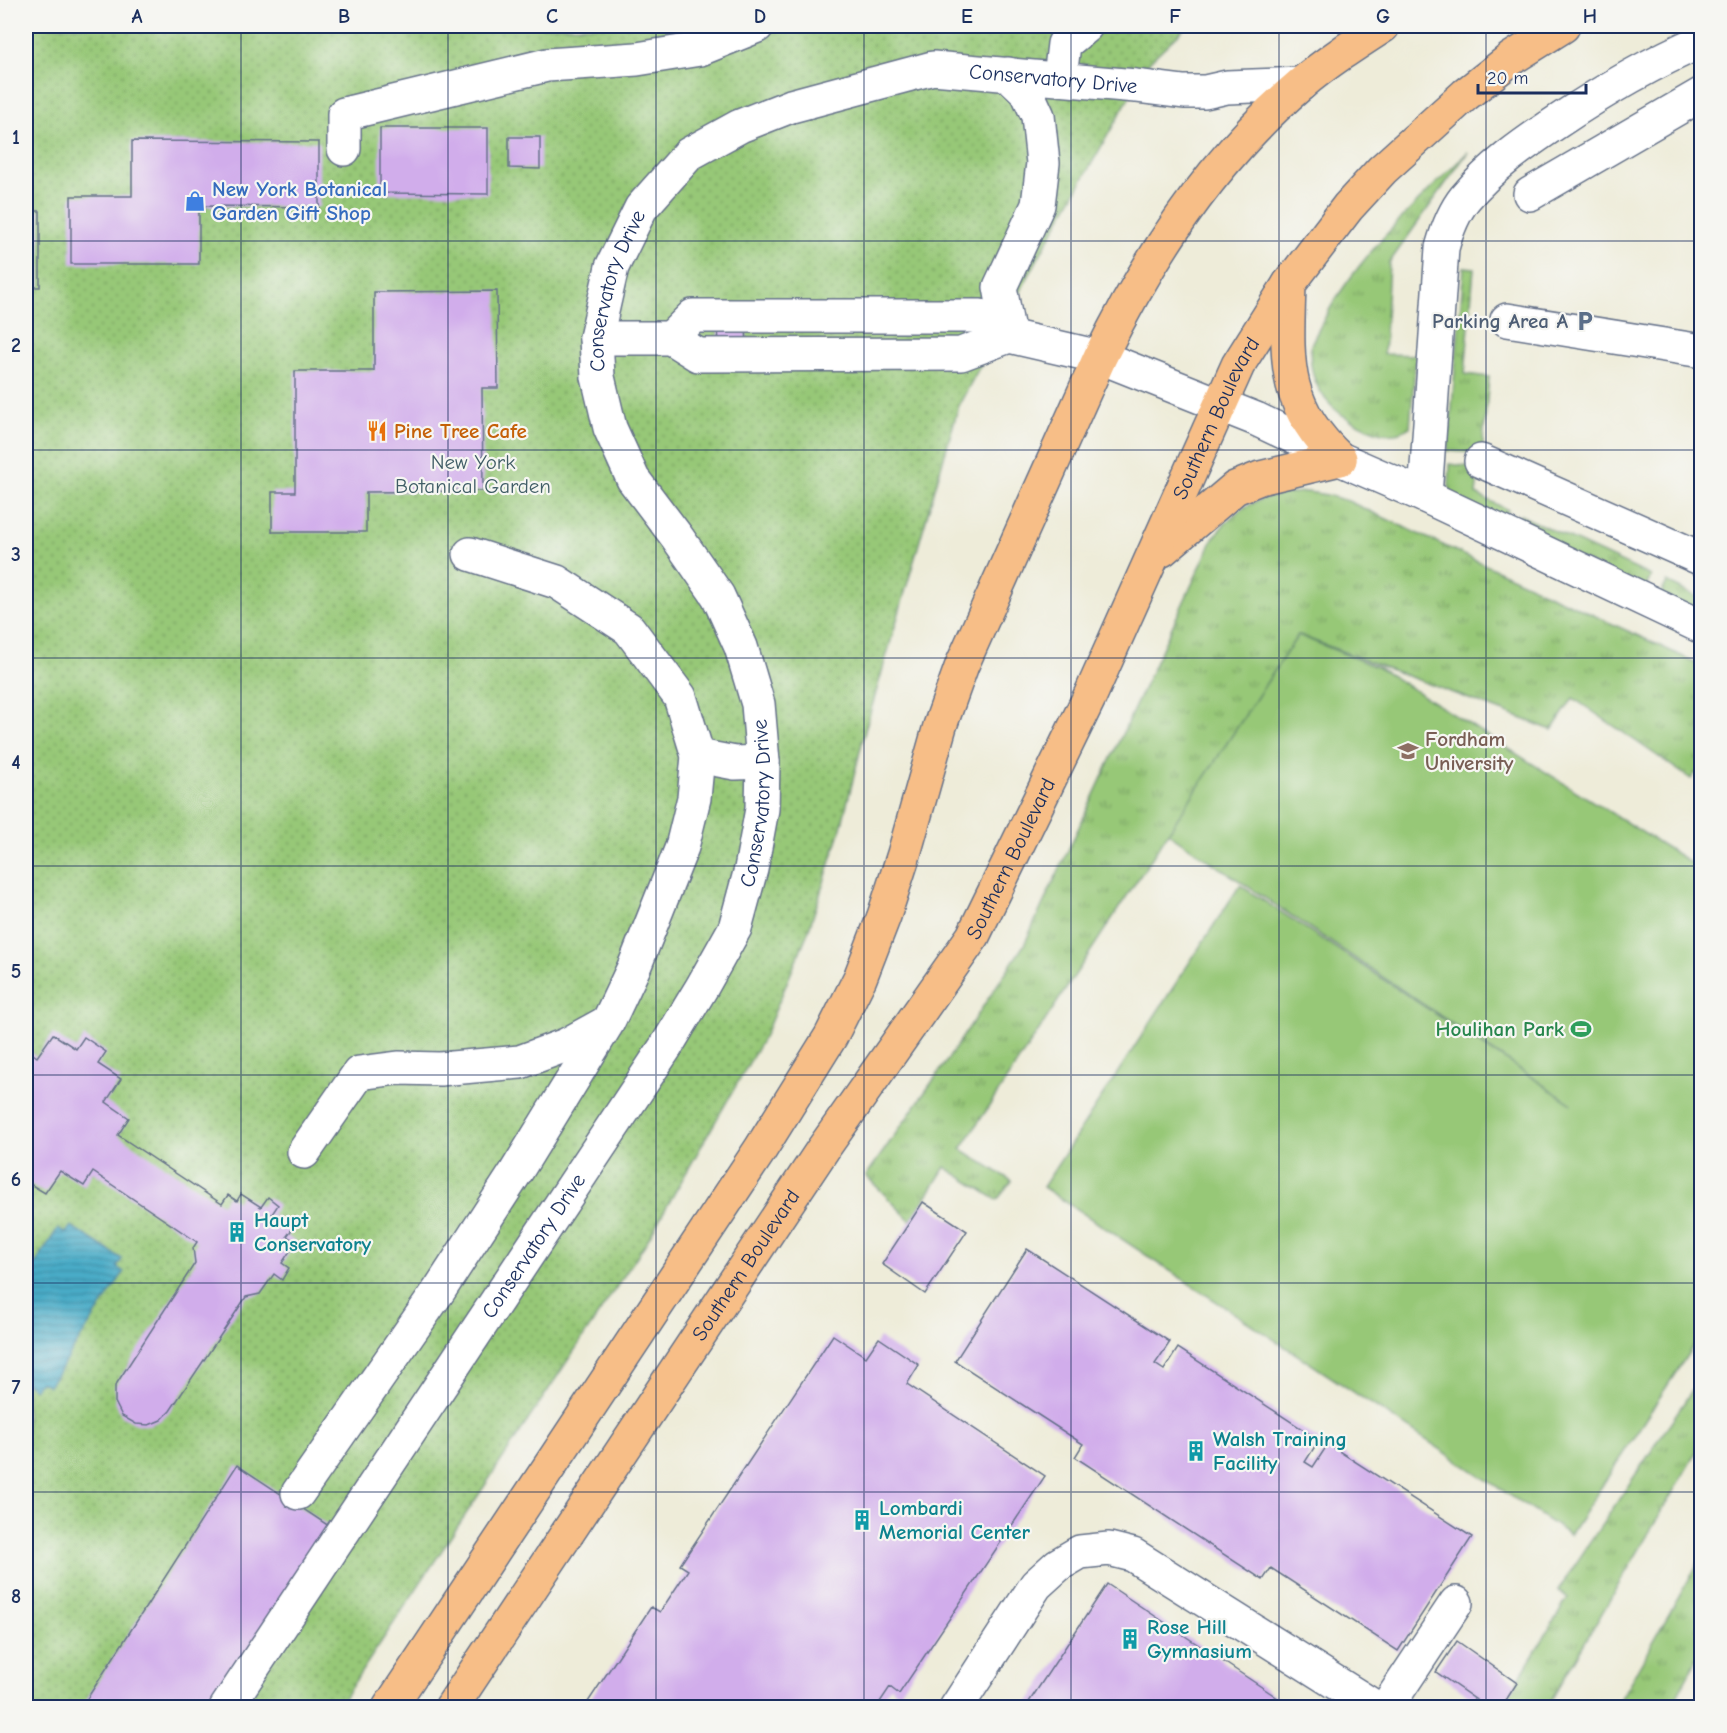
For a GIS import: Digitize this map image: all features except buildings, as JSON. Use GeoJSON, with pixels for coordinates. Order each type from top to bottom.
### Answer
{"type":"FeatureCollection","features":[{"type":"Feature","properties":{"kind":"main road"},"geometry":{"type":"LineString","coordinates":[[389,1707],[753,1160],[831,1036],[860,978],[884,916],[940,726],[962,665],[1100,357],[1145,271],[1227,156],[1301,84],[1335,57],[1383,26]]}},
{"type":"Feature","properties":{"kind":"main road","name":"Southern Boulevard"},"geometry":{"type":"LineString","coordinates":[[451,1707],[823,1149],[974,936],[1080,718],[1239,365],[1289,284],[1348,207],[1382,170],[1465,94],[1512,58],[1563,26]]}},
{"type":"Feature","properties":{"kind":"main road"},"geometry":{"type":"LineString","coordinates":[[1289,284],[1287,355],[1292,386],[1311,427],[1321,442],[1340,459]]}},
{"type":"Feature","properties":{"kind":"main road"},"geometry":{"type":"LineString","coordinates":[[1154,557],[1235,488],[1260,478],[1340,459]]}},
{"type":"Feature","properties":{"kind":"lane"},"geometry":{"type":"LineString","coordinates":[[344,149],[344,114],[548,65],[637,59],[700,49],[757,26]]}},
{"type":"Feature","properties":{"kind":"lane"},"geometry":{"type":"LineString","coordinates":[[1060,78],[1070,32]]}},
{"type":"Feature","properties":{"kind":"lane"},"geometry":{"type":"LineString","coordinates":[[1425,496],[1442,248],[1450,222],[1464,199],[1501,161],[1581,106],[1658,61],[1701,40]]}},
{"type":"Feature","properties":{"kind":"lane","name":"Conservatory Drive"},"geometry":{"type":"LineString","coordinates":[[226,1707],[667,1045],[735,928],[751,869],[762,809],[763,762],[758,704],[741,648],[718,596],[633,479],[610,428],[598,377],[596,338],[612,267],[641,208],[689,154],[740,126],[791,106],[933,68],[1060,78],[1184,92],[1205,92],[1227,87],[1301,84]]}},
{"type":"Feature","properties":{"kind":"lane"},"geometry":{"type":"LineString","coordinates":[[1008,74],[1027,92],[1038,116],[1043,163],[1038,204],[1000,287],[1009,336]]}},
{"type":"Feature","properties":{"kind":"lane"},"geometry":{"type":"LineString","coordinates":[[1530,194],[1701,94]]}},
{"type":"Feature","properties":{"kind":"lane"},"geometry":{"type":"LineString","coordinates":[[1507,320],[1701,351]]}},
{"type":"Feature","properties":{"kind":"lane"},"geometry":{"type":"LineString","coordinates":[[596,338],[671,338],[698,356],[961,354],[1009,336],[1100,357],[1221,404],[1425,496],[1701,627]]}},
{"type":"Feature","properties":{"kind":"lane"},"geometry":{"type":"LineString","coordinates":[[1480,461],[1701,559]]}},
{"type":"Feature","properties":{"kind":"lane"},"geometry":{"type":"LineString","coordinates":[[298,1493],[446,1279],[516,1172],[608,1022],[635,966],[682,847],[694,798],[698,756],[680,697],[629,629],[557,582],[470,554]]}},
{"type":"Feature","properties":{"kind":"lane"},"geometry":{"type":"LineString","coordinates":[[698,756],[735,763],[763,762]]}},
{"type":"Feature","properties":{"kind":"lane"},"geometry":{"type":"LineString","coordinates":[[304,1152],[359,1073],[398,1068],[440,1069],[520,1062],[566,1045],[608,1022]]}},
{"type":"Feature","properties":{"kind":"lane"},"geometry":{"type":"LineString","coordinates":[[956,1707],[1036,1585],[1058,1564],[1080,1552],[1108,1550],[1133,1555],[1376,1707]]}},
{"type":"Feature","properties":{"kind":"lane"},"geometry":{"type":"LineString","coordinates":[[1386,1707],[1456,1603]]}},
{"type":"Feature","properties":{"kind":"green space","name":"New York Botanical Garden"},"geometry":{"type":"Polygon","coordinates":[[[26,26],[1187,26],[1150,61],[1046,244],[959,405],[866,727],[840,832],[808,932],[765,1035],[647,1241],[338,1707],[26,1708],[26,26]]]}},
{"type":"Feature","properties":{"kind":"green space"},"geometry":{"type":"Polygon","coordinates":[[[1468,152],[1389,263],[1384,354],[1416,355],[1410,427],[1395,433],[1380,433],[1341,414],[1325,399],[1312,368],[1311,345],[1335,301],[1368,255],[1407,212],[1468,152]]]}},
{"type":"Feature","properties":{"kind":"green space"},"geometry":{"type":"Polygon","coordinates":[[[1464,267],[1474,268],[1465,374],[1489,377],[1482,453],[1448,451],[1464,267]]]}},
{"type":"Feature","properties":{"kind":"green space"},"geometry":{"type":"Polygon","coordinates":[[[1450,464],[1479,468],[1476,494],[1508,510],[1501,522],[1451,497],[1450,464]]]}},
{"type":"Feature","properties":{"kind":"green space"},"geometry":{"type":"Polygon","coordinates":[[[1307,492],[1348,501],[1701,665],[1701,777],[1695,773],[1691,779],[1573,698],[1552,730],[1298,635],[961,1149],[1012,1181],[997,1200],[945,1167],[911,1221],[866,1176],[1024,945],[1213,539],[1232,517],[1253,503],[1278,495],[1307,492]]]}},
{"type":"Feature","properties":{"kind":"green space"},"geometry":{"type":"Polygon","coordinates":[[[1520,515],[1651,576],[1645,589],[1514,528],[1520,515]]]}},
{"type":"Feature","properties":{"kind":"green space"},"geometry":{"type":"Polygon","coordinates":[[[1667,582],[1701,599],[1701,614],[1661,594],[1667,582]]]}},
{"type":"Feature","properties":{"kind":"green space"},"geometry":{"type":"Polygon","coordinates":[[[1298,635],[1379,668],[1701,869],[1701,1334],[1570,1535],[1043,1187],[1240,885],[1572,1104],[1168,833],[1298,635]]]}},
{"type":"Feature","properties":{"kind":"green space"},"geometry":{"type":"Polygon","coordinates":[[[1701,1377],[1701,1444],[1547,1707],[1501,1708],[1568,1598],[1558,1590],[1701,1377]]]}},
{"type":"Feature","properties":{"kind":"green space"},"geometry":{"type":"Polygon","coordinates":[[[1701,1558],[1701,1651],[1671,1707],[1616,1707],[1701,1558]]]}},
{"type":"Feature","properties":{"kind":"water"},"geometry":{"type":"Polygon","coordinates":[[[71,1226],[122,1259],[117,1267],[124,1272],[49,1386],[40,1381],[35,1389],[26,1383],[26,1279],[58,1228],[66,1233],[71,1226]]]}},
{"type":"Feature","properties":{"kind":"place","name":"New York Botanical Garden Gift Shop"},"geometry":{"type":"Point","coordinates":[195,201]}},
{"type":"Feature","properties":{"kind":"place","name":"Parking Area A"},"geometry":{"type":"Point","coordinates":[1585,321]}},
{"type":"Feature","properties":{"kind":"place","name":"Pine Tree Cafe"},"geometry":{"type":"Point","coordinates":[377,431]}},
{"type":"Feature","properties":{"kind":"place","name":"Fordham University"},"geometry":{"type":"Point","coordinates":[1408,751]}},
{"type":"Feature","properties":{"kind":"place","name":"Houlihan Park"},"geometry":{"type":"Point","coordinates":[1581,1029]}},
{"type":"Feature","properties":{"kind":"place","name":"Haupt Conservatory"},"geometry":{"type":"Point","coordinates":[237,1232]}},
{"type":"Feature","properties":{"kind":"place","name":"Walsh Training Facility"},"geometry":{"type":"Point","coordinates":[1196,1451]}},
{"type":"Feature","properties":{"kind":"place","name":"Lombardi Memorial Center"},"geometry":{"type":"Point","coordinates":[862,1520]}},
{"type":"Feature","properties":{"kind":"place","name":"Rose Hill Gymnasium"},"geometry":{"type":"Point","coordinates":[1130,1639]}}]}
